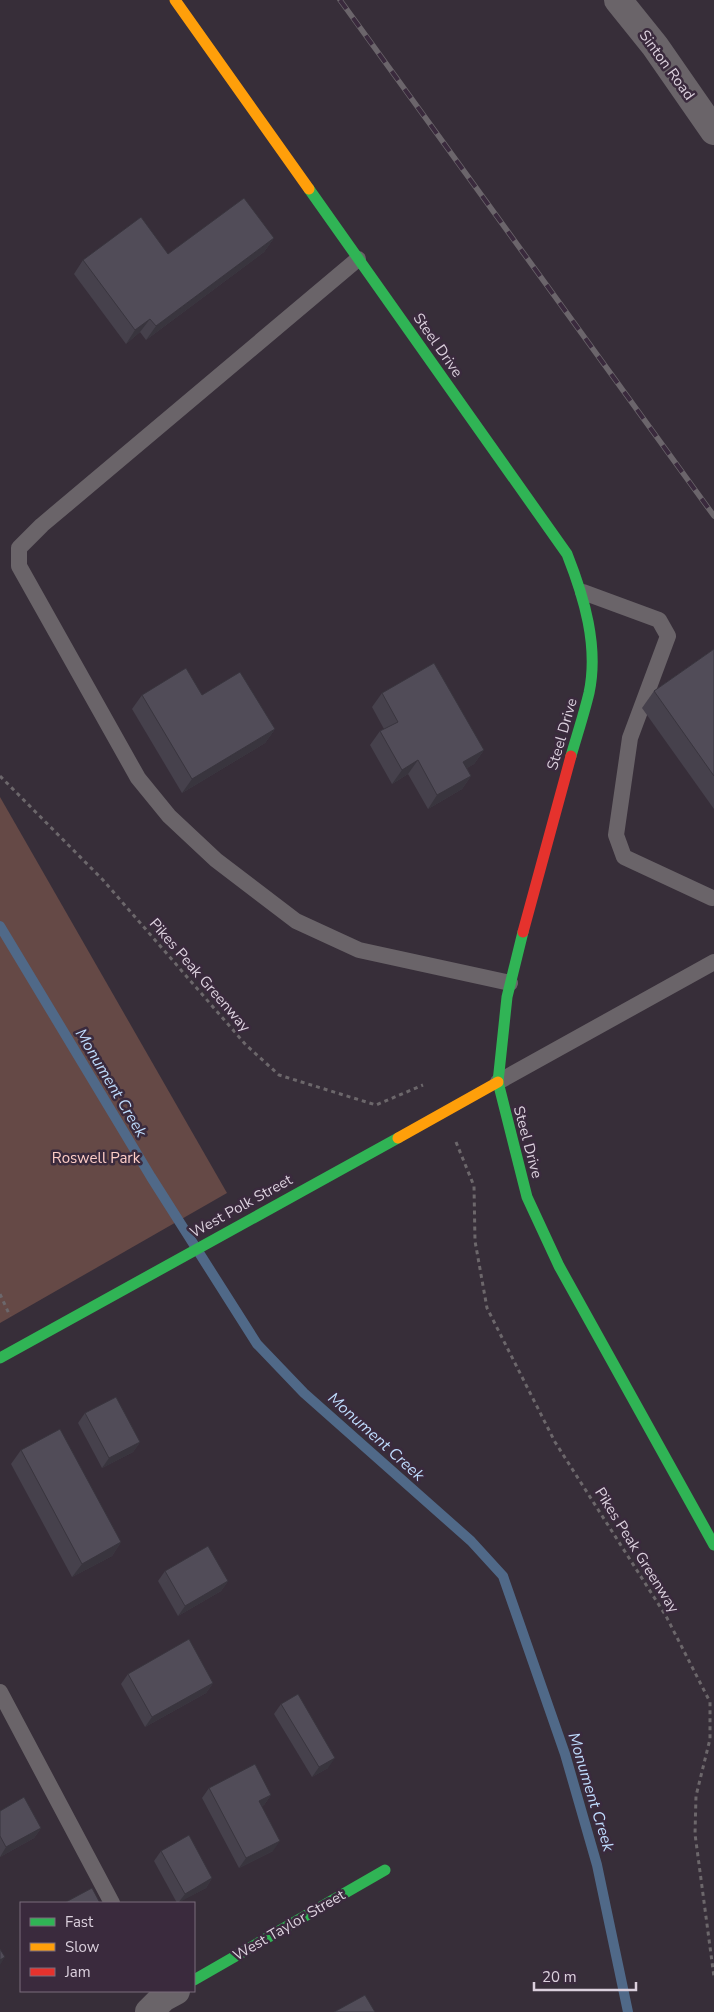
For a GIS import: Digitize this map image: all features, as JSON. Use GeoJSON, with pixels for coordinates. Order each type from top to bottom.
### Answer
{"type":"FeatureCollection","features":[{"type":"Feature","properties":{"kind":"street","name":"Steel Drive"},"geometry":{"type":"LineString","coordinates":[[175,0],[567,554],[583,592],[590,621],[592,655],[589,691],[510,983],[498,1082],[527,1197],[555,1258],[714,1545]]}},
{"type":"Feature","properties":{"kind":"street","name":"Sinton Road"},"geometry":{"type":"LineString","coordinates":[[618,0],[655,46],[714,131]]}},
{"type":"Feature","properties":{"kind":"street","name":"West Polk Street"},"geometry":{"type":"LineString","coordinates":[[0,1358],[392,1140],[440,1116],[498,1082]]}},
{"type":"Feature","properties":{"kind":"street","name":"West Taylor Street"},"geometry":{"type":"LineString","coordinates":[[195,1979],[385,1870]]}},
{"type":"Feature","properties":{"kind":"lane"},"geometry":{"type":"LineString","coordinates":[[358,259],[42,525],[19,548],[19,566],[138,778],[169,816],[216,860],[296,922],[359,950],[510,983]]}},
{"type":"Feature","properties":{"kind":"lane"},"geometry":{"type":"LineString","coordinates":[[583,592],[659,620],[668,636],[630,738],[616,835],[624,858],[712,898]]}},
{"type":"Feature","properties":{"kind":"lane"},"geometry":{"type":"LineString","coordinates":[[498,1082],[714,962]]}},
{"type":"Feature","properties":{"kind":"lane"},"geometry":{"type":"LineString","coordinates":[[0,1692],[111,1902]]}},
{"type":"Feature","properties":{"kind":"path","name":"Pikes Peak Greenway"},"geometry":{"type":"LineString","coordinates":[[0,776],[103,880],[246,1045],[279,1075],[376,1105],[423,1085]]}},
{"type":"Feature","properties":{"kind":"path","name":"Pikes Peak Greenway"},"geometry":{"type":"LineString","coordinates":[[461,1151],[474,1186],[475,1242],[487,1308],[555,1442],[666,1616],[710,1702],[710,1739],[696,1796],[695,1834],[714,1977]]}},
{"type":"Feature","properties":{"kind":"green space","name":"Roswell Park"},"geometry":{"type":"Polygon","coordinates":[[[0,797],[227,1193],[0,1323],[0,797]]]}},
{"type":"Feature","properties":{"kind":"building"},"geometry":{"type":"Polygon","coordinates":[[[244,198],[274,238],[156,326],[150,319],[135,330],[83,260],[141,217],[168,254],[244,198]]]}},
{"type":"Feature","properties":{"kind":"building"},"geometry":{"type":"Polygon","coordinates":[[[714,649],[714,776],[654,691],[714,649]]]}},
{"type":"Feature","properties":{"kind":"building"},"geometry":{"type":"Polygon","coordinates":[[[434,663],[484,750],[463,762],[471,776],[437,795],[418,760],[402,770],[380,731],[398,722],[382,693],[434,663]]]}},
{"type":"Feature","properties":{"kind":"building"},"geometry":{"type":"Polygon","coordinates":[[[186,668],[202,695],[240,672],[275,729],[192,779],[142,695],[186,668]]]}},
{"type":"Feature","properties":{"kind":"building"},"geometry":{"type":"Polygon","coordinates":[[[116,1397],[140,1442],[109,1458],[85,1413],[116,1397]]]}},
{"type":"Feature","properties":{"kind":"building"},"geometry":{"type":"Polygon","coordinates":[[[60,1429],[121,1542],[82,1564],[21,1450],[60,1429]]]}},
{"type":"Feature","properties":{"kind":"building"},"geometry":{"type":"Polygon","coordinates":[[[208,1546],[228,1581],[185,1606],[165,1571],[208,1546]]]}},
{"type":"Feature","properties":{"kind":"building"},"geometry":{"type":"Polygon","coordinates":[[[189,1639],[213,1683],[152,1717],[128,1674],[189,1639]]]}},
{"type":"Feature","properties":{"kind":"building"},"geometry":{"type":"Polygon","coordinates":[[[298,1694],[335,1758],[319,1767],[281,1704],[298,1694]]]}},
{"type":"Feature","properties":{"kind":"building"},"geometry":{"type":"Polygon","coordinates":[[[255,1764],[271,1795],[259,1801],[280,1841],[246,1858],[209,1788],[255,1764]]]}},
{"type":"Feature","properties":{"kind":"building"},"geometry":{"type":"Polygon","coordinates":[[[24,1797],[41,1828],[6,1847],[0,1836],[0,1811],[24,1797]]]}},
{"type":"Feature","properties":{"kind":"building"},"geometry":{"type":"Polygon","coordinates":[[[189,1835],[212,1878],[185,1894],[161,1851],[189,1835]]]}},
{"type":"Feature","properties":{"kind":"building"},"geometry":{"type":"Polygon","coordinates":[[[92,1888],[99,1902],[66,1902],[92,1888]]]}},
{"type":"Feature","properties":{"kind":"building"},"geometry":{"type":"Polygon","coordinates":[[[0,1949],[5,1957],[0,1960],[0,1949]]]}},
{"type":"Feature","properties":{"kind":"building"},"geometry":{"type":"Polygon","coordinates":[[[365,1995],[375,2012],[334,2012],[365,1995]]]}},
{"type":"Feature","properties":{"kind":"waterway","name":"Monument Creek"},"geometry":{"type":"LineString","coordinates":[[0,926],[151,1177],[257,1344],[304,1393],[471,1541],[503,1576],[565,1754],[597,1865],[628,2012]]}},
{"type":"Feature","properties":{"kind":"railway"},"geometry":{"type":"LineString","coordinates":[[340,0],[714,516]]}},
{"type":"Feature","properties":{"kind":"traffic: fast"},"geometry":{"type":"LineString","coordinates":[[309,189],[567,554],[584,604],[591,640],[592,658],[589,693],[571,756]]}},
{"type":"Feature","properties":{"kind":"traffic: fast"},"geometry":{"type":"LineString","coordinates":[[523,932],[507,997],[498,1082],[527,1197],[559,1266],[714,1545]]}},
{"type":"Feature","properties":{"kind":"traffic: fast"},"geometry":{"type":"LineString","coordinates":[[0,1358],[398,1138]]}},
{"type":"Feature","properties":{"kind":"traffic: fast"},"geometry":{"type":"LineString","coordinates":[[195,1979],[385,1870]]}},
{"type":"Feature","properties":{"kind":"traffic: slow"},"geometry":{"type":"LineString","coordinates":[[175,0],[309,189]]}},
{"type":"Feature","properties":{"kind":"traffic: slow"},"geometry":{"type":"LineString","coordinates":[[398,1138],[498,1082]]}},
{"type":"Feature","properties":{"kind":"traffic: jam"},"geometry":{"type":"LineString","coordinates":[[523,932],[571,756]]}}]}
